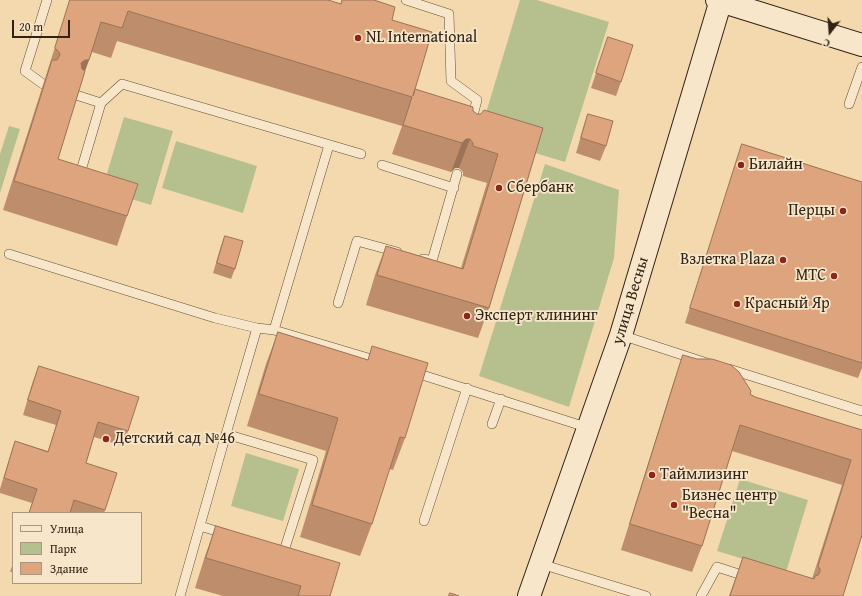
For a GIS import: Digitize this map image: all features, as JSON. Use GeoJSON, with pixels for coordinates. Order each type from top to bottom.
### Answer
{"type":"FeatureCollection","features":[{"type":"Feature","properties":{"kind":"street"},"geometry":{"type":"LineString","coordinates":[[720,0],[862,45]]}},
{"type":"Feature","properties":{"kind":"street","name":"улица Весны"},"geometry":{"type":"LineString","coordinates":[[529,596],[621,335],[720,0]]}},
{"type":"Feature","properties":{"kind":"lane"},"geometry":{"type":"LineString","coordinates":[[43,84],[25,71],[47,0]]}},
{"type":"Feature","properties":{"kind":"lane"},"geometry":{"type":"LineString","coordinates":[[406,0],[449,14],[451,81],[477,100],[470,130]]}},
{"type":"Feature","properties":{"kind":"lane"},"geometry":{"type":"LineString","coordinates":[[849,104],[862,68]]}},
{"type":"Feature","properties":{"kind":"lane"},"geometry":{"type":"LineString","coordinates":[[80,174],[101,103],[122,84],[361,154]]}},
{"type":"Feature","properties":{"kind":"lane"},"geometry":{"type":"LineString","coordinates":[[76,95],[101,103]]}},
{"type":"Feature","properties":{"kind":"lane"},"geometry":{"type":"LineString","coordinates":[[274,330],[330,145]]}},
{"type":"Feature","properties":{"kind":"lane"},"geometry":{"type":"LineString","coordinates":[[382,165],[454,188]]}},
{"type":"Feature","properties":{"kind":"lane"},"geometry":{"type":"LineString","coordinates":[[338,303],[357,241],[432,262],[457,174]]}},
{"type":"Feature","properties":{"kind":"lane"},"geometry":{"type":"LineString","coordinates":[[9,254],[215,318],[257,328],[274,330],[385,364]]}},
{"type":"Feature","properties":{"kind":"lane"},"geometry":{"type":"LineString","coordinates":[[180,596],[257,328]]}},
{"type":"Feature","properties":{"kind":"lane"},"geometry":{"type":"LineString","coordinates":[[621,335],[862,412]]}},
{"type":"Feature","properties":{"kind":"lane"},"geometry":{"type":"LineString","coordinates":[[408,370],[589,428]]}},
{"type":"Feature","properties":{"kind":"lane"},"geometry":{"type":"LineString","coordinates":[[424,521],[467,388]]}},
{"type":"Feature","properties":{"kind":"lane"},"geometry":{"type":"LineString","coordinates":[[492,424],[501,399]]}},
{"type":"Feature","properties":{"kind":"lane"},"geometry":{"type":"LineString","coordinates":[[226,434],[313,460],[284,551],[269,546]]}},
{"type":"Feature","properties":{"kind":"lane"},"geometry":{"type":"LineString","coordinates":[[200,526],[238,538]]}},
{"type":"Feature","properties":{"kind":"lane"},"geometry":{"type":"LineString","coordinates":[[541,564],[646,596]]}},
{"type":"Feature","properties":{"kind":"lane"},"geometry":{"type":"LineString","coordinates":[[701,596],[718,567],[754,579]]}},
{"type":"Feature","properties":{"kind":"green space"},"geometry":{"type":"Polygon","coordinates":[[[520,0],[537,0],[609,22],[565,162],[479,136],[520,0]]]}},
{"type":"Feature","properties":{"kind":"green space"},"geometry":{"type":"Polygon","coordinates":[[[124,117],[173,131],[151,205],[102,190],[124,117]]]}},
{"type":"Feature","properties":{"kind":"green space"},"geometry":{"type":"Polygon","coordinates":[[[9,126],[20,129],[0,193],[0,154],[9,126]]]}},
{"type":"Feature","properties":{"kind":"green space"},"geometry":{"type":"Polygon","coordinates":[[[176,141],[257,166],[243,213],[162,188],[176,141]]]}},
{"type":"Feature","properties":{"kind":"green space"},"geometry":{"type":"Polygon","coordinates":[[[545,164],[619,190],[614,258],[569,407],[479,376],[545,164]]]}},
{"type":"Feature","properties":{"kind":"green space"},"geometry":{"type":"Polygon","coordinates":[[[246,453],[299,469],[283,521],[231,506],[246,453]]]}},
{"type":"Feature","properties":{"kind":"green space"},"geometry":{"type":"Polygon","coordinates":[[[740,479],[808,500],[786,572],[717,551],[740,479]]]}},
{"type":"Feature","properties":{"kind":"building"},"geometry":{"type":"Polygon","coordinates":[[[70,0],[328,0],[341,4],[342,0],[374,0],[395,7],[392,20],[432,32],[415,89],[473,107],[473,111],[477,114],[481,114],[484,110],[543,128],[489,308],[377,275],[386,246],[463,269],[498,154],[473,146],[470,139],[466,139],[462,143],[403,125],[412,97],[128,11],[122,28],[101,22],[89,60],[85,60],[81,63],[82,69],[85,71],[58,159],[138,184],[127,216],[14,181],[52,60],[57,60],[60,55],[55,48],[70,0]]]}},
{"type":"Feature","properties":{"kind":"building"},"geometry":{"type":"Polygon","coordinates":[[[608,37],[633,45],[621,82],[596,73],[608,37]]]}},
{"type":"Feature","properties":{"kind":"building"},"geometry":{"type":"Polygon","coordinates":[[[588,114],[613,121],[606,146],[581,138],[588,114]]]}},
{"type":"Feature","properties":{"kind":"building","name":"Взлетка Plaza"},"geometry":{"type":"Polygon","coordinates":[[[742,144],[862,182],[862,363],[690,308],[742,144]]]}},
{"type":"Feature","properties":{"kind":"building"},"geometry":{"type":"Polygon","coordinates":[[[225,236],[243,241],[235,269],[217,263],[225,236]]]}},
{"type":"Feature","properties":{"kind":"building"},"geometry":{"type":"Polygon","coordinates":[[[278,332],[368,360],[372,346],[428,363],[405,438],[400,437],[372,524],[312,505],[338,418],[259,394],[278,332]]]}},
{"type":"Feature","properties":{"kind":"building"},"geometry":{"type":"Polygon","coordinates":[[[683,355],[697,359],[712,359],[731,365],[739,372],[751,391],[750,394],[755,397],[862,430],[862,535],[843,596],[730,596],[743,557],[814,579],[815,576],[818,575],[820,569],[818,566],[851,460],[740,425],[702,546],[630,524],[683,355]]]}},
{"type":"Feature","properties":{"kind":"building"},"geometry":{"type":"Polygon","coordinates":[[[39,366],[139,397],[128,431],[98,422],[86,463],[117,473],[105,510],[74,500],[70,512],[29,512],[37,489],[4,478],[15,441],[48,452],[61,411],[28,400],[39,366]]]}},
{"type":"Feature","properties":{"kind":"building"},"geometry":{"type":"Polygon","coordinates":[[[216,526],[340,563],[330,596],[298,596],[301,586],[206,558],[216,526]]]}},
{"type":"Feature","properties":{"kind":"building"},"geometry":{"type":"Polygon","coordinates":[[[450,593],[459,596],[449,596],[450,593]]]}},
{"type":"Feature","properties":{"kind":"place","name":"NL International"},"geometry":{"type":"Point","coordinates":[358,38]}},
{"type":"Feature","properties":{"kind":"place","name":"Билайн"},"geometry":{"type":"Point","coordinates":[741,165]}},
{"type":"Feature","properties":{"kind":"place","name":"Сбербанк"},"geometry":{"type":"Point","coordinates":[499,188]}},
{"type":"Feature","properties":{"kind":"place","name":"Перцы"},"geometry":{"type":"Point","coordinates":[843,211]}},
{"type":"Feature","properties":{"kind":"place","name":"Взлетка Plaza"},"geometry":{"type":"Point","coordinates":[783,260]}},
{"type":"Feature","properties":{"kind":"place","name":"МТС"},"geometry":{"type":"Point","coordinates":[834,276]}},
{"type":"Feature","properties":{"kind":"place","name":"Красный Яр"},"geometry":{"type":"Point","coordinates":[737,304]}},
{"type":"Feature","properties":{"kind":"place","name":"Эксперт клининг"},"geometry":{"type":"Point","coordinates":[467,316]}},
{"type":"Feature","properties":{"kind":"place","name":"Детский сад №46"},"geometry":{"type":"Point","coordinates":[106,439]}},
{"type":"Feature","properties":{"kind":"place","name":"Таймлизинг"},"geometry":{"type":"Point","coordinates":[652,475]}},
{"type":"Feature","properties":{"kind":"place","name":"Бизнес центр \"Весна\""},"geometry":{"type":"Point","coordinates":[674,505]}}]}
